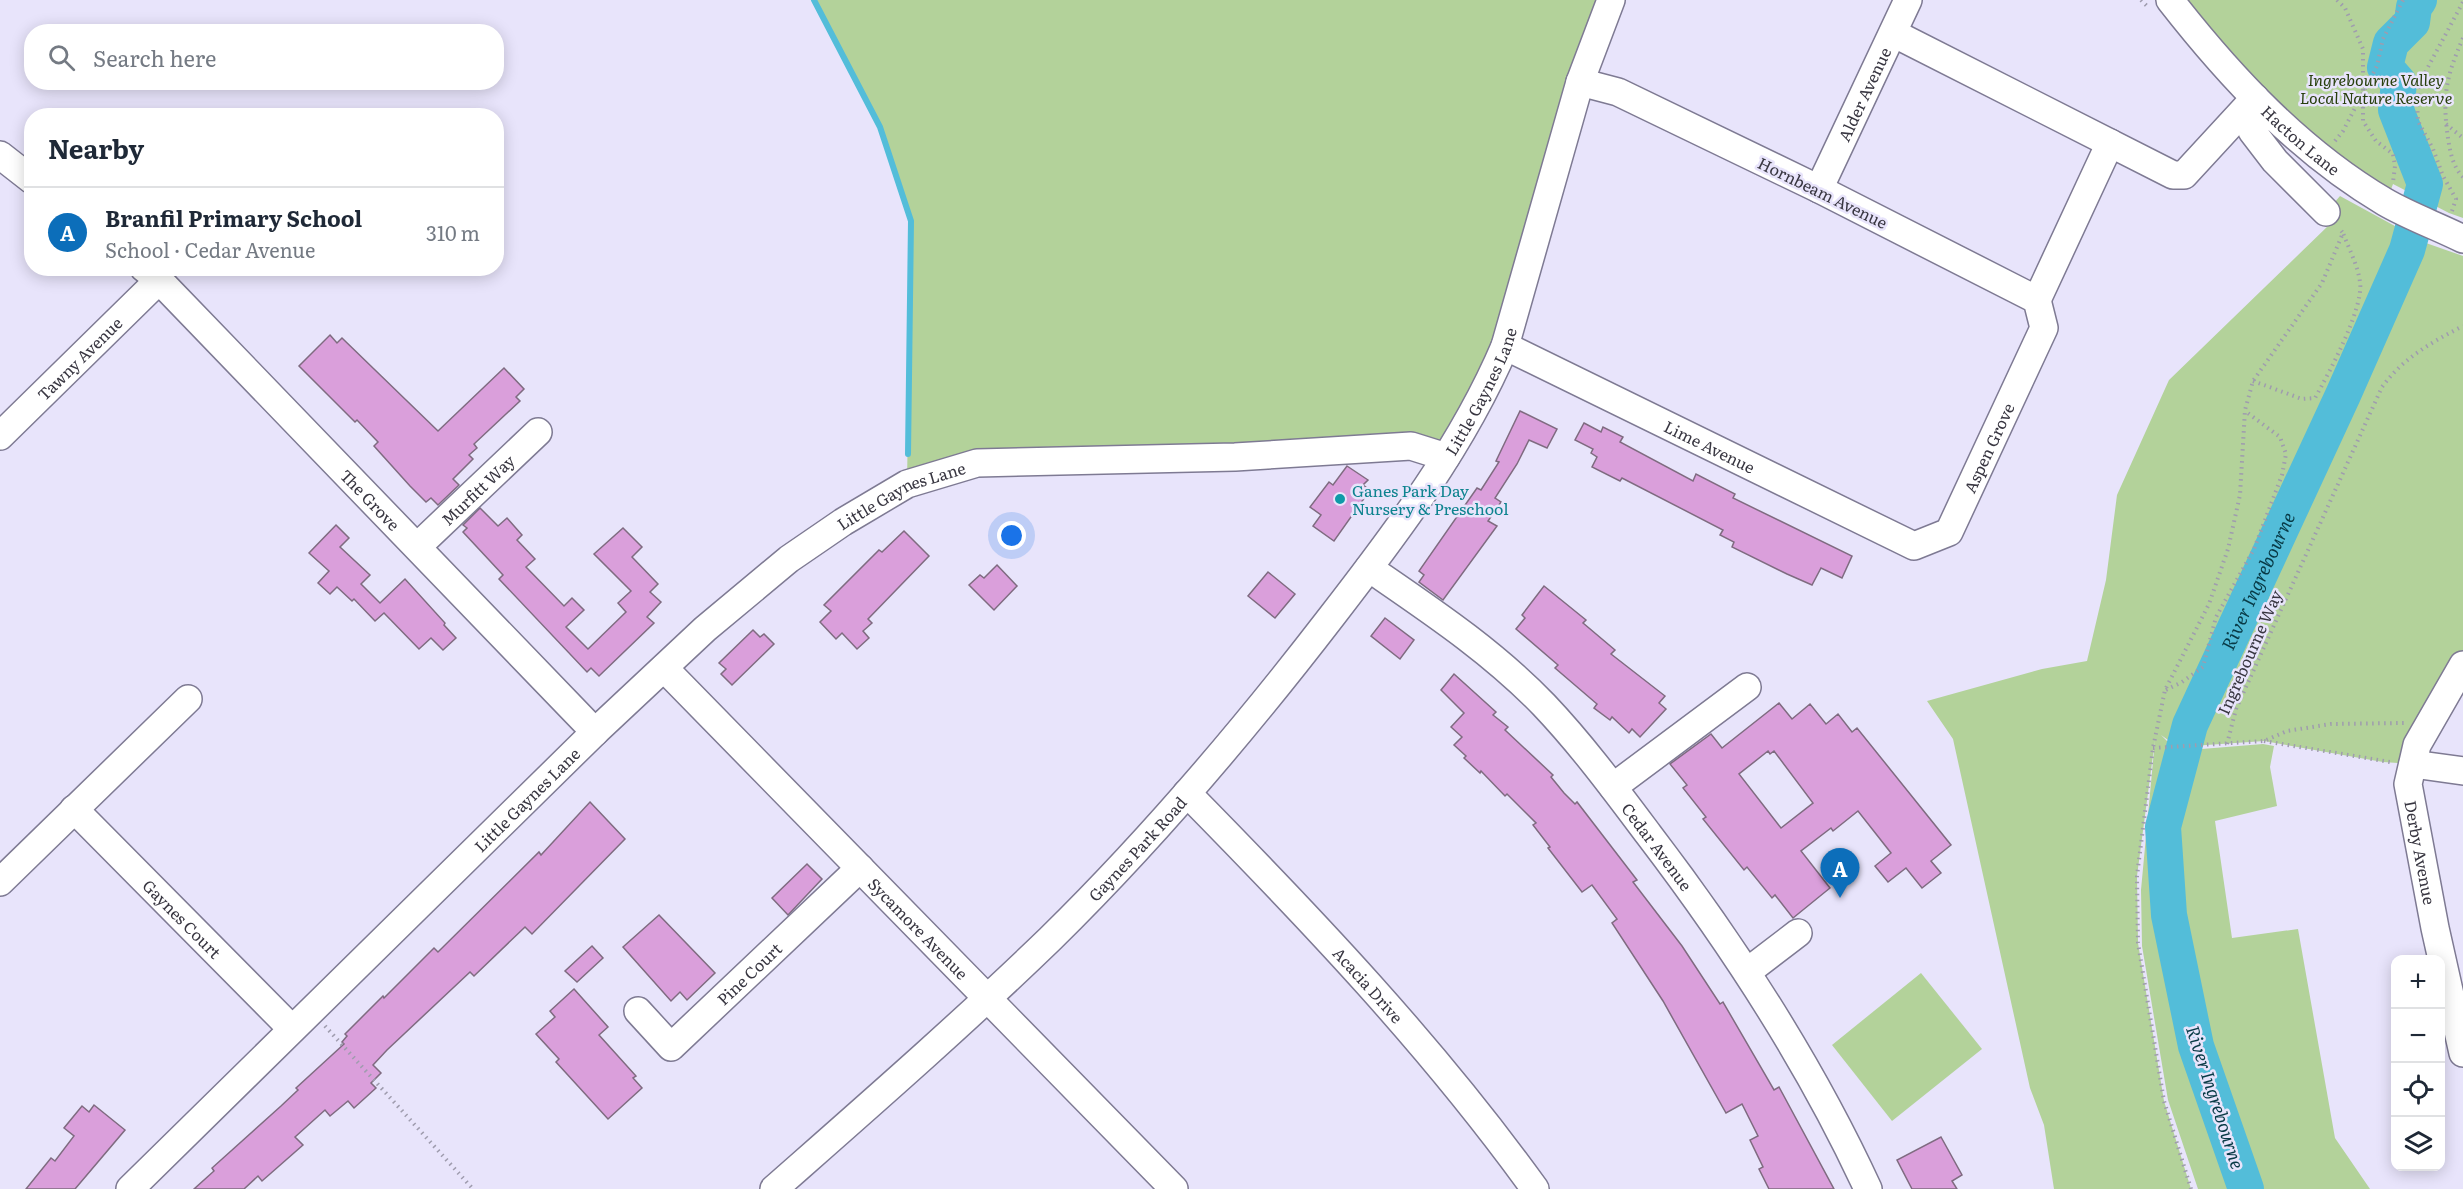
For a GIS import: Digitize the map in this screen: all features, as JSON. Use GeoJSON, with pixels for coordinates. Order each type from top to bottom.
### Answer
{"type":"FeatureCollection","features":[{"type":"Feature","properties":{"kind":"street","name":"Little Gaynes Lane"},"geometry":{"type":"LineString","coordinates":[[130,1189],[595,732],[705,629],[789,559],[843,522],[907,484],[957,467],[977,463],[1235,457],[1411,446],[1446,458],[1488,384],[1505,346],[1521,297],[1580,82],[1611,0]]}},
{"type":"Feature","properties":{"kind":"street","name":"Alder Avenue"},"geometry":{"type":"LineString","coordinates":[[1819,189],[1908,0]]}},
{"type":"Feature","properties":{"kind":"street","name":"Hacton Lane"},"geometry":{"type":"LineString","coordinates":[[2170,0],[2199,37],[2260,104],[2338,172],[2386,203],[2446,225]]}},
{"type":"Feature","properties":{"kind":"street"},"geometry":{"type":"LineString","coordinates":[[1893,33],[2173,174],[2184,175],[2260,104]]}},
{"type":"Feature","properties":{"kind":"street","name":"Hornbeam Avenue"},"geometry":{"type":"LineString","coordinates":[[1580,82],[1617,92],[1819,189],[2037,300]]}},
{"type":"Feature","properties":{"kind":"street"},"geometry":{"type":"LineString","coordinates":[[2260,104],[2252,130],[2275,161],[2326,212]]}},
{"type":"Feature","properties":{"kind":"street"},"geometry":{"type":"LineString","coordinates":[[2037,300],[2110,142]]}},
{"type":"Feature","properties":{"kind":"street"},"geometry":{"type":"LineString","coordinates":[[0,155],[24,174]]}},
{"type":"Feature","properties":{"kind":"street","name":"Tawny Avenue"},"geometry":{"type":"LineString","coordinates":[[0,436],[149,276]]}},
{"type":"Feature","properties":{"kind":"street","name":"The Grove"},"geometry":{"type":"LineString","coordinates":[[153,276],[418,546],[595,732]]}},
{"type":"Feature","properties":{"kind":"street","name":"Aspen Grove"},"geometry":{"type":"LineString","coordinates":[[1914,546],[1949,532],[2044,328],[2037,300]]}},
{"type":"Feature","properties":{"kind":"street","name":"Lime Avenue"},"geometry":{"type":"LineString","coordinates":[[1505,346],[1914,546]]}},
{"type":"Feature","properties":{"kind":"street","name":"Murfitt Way"},"geometry":{"type":"LineString","coordinates":[[418,546],[537,432]]}},
{"type":"Feature","properties":{"kind":"street","name":"Gaynes Park Road"},"geometry":{"type":"LineString","coordinates":[[778,1188],[1050,938],[1187,793],[1273,693],[1370,568],[1446,458]]}},
{"type":"Feature","properties":{"kind":"street","name":"Cedar Avenue"},"geometry":{"type":"LineString","coordinates":[[1370,568],[1478,644],[1544,705],[1612,787],[1677,872],[1747,972],[1821,1096],[1868,1189]]}},
{"type":"Feature","properties":{"kind":"street","name":"Derby Avenue"},"geometry":{"type":"LineString","coordinates":[[2463,665],[2416,745],[2414,764],[2408,784],[2435,928],[2463,1053]]}},
{"type":"Feature","properties":{"kind":"street","name":"Sycamore Avenue"},"geometry":{"type":"LineString","coordinates":[[664,668],[1174,1189]]}},
{"type":"Feature","properties":{"kind":"street"},"geometry":{"type":"LineString","coordinates":[[1612,787],[1747,687]]}},
{"type":"Feature","properties":{"kind":"street"},"geometry":{"type":"LineString","coordinates":[[0,882],[188,699]]}},
{"type":"Feature","properties":{"kind":"street"},"geometry":{"type":"LineString","coordinates":[[2414,764],[2463,771]]}},
{"type":"Feature","properties":{"kind":"street","name":"Acacia Drive"},"geometry":{"type":"LineString","coordinates":[[1187,793],[1291,898],[1394,1012],[1502,1143],[1535,1189]]}},
{"type":"Feature","properties":{"kind":"street","name":"Gaynes Court"},"geometry":{"type":"LineString","coordinates":[[74,808],[302,1020]]}},
{"type":"Feature","properties":{"kind":"street","name":"Pine Court"},"geometry":{"type":"LineString","coordinates":[[638,1011],[671,1047],[860,868]]}},
{"type":"Feature","properties":{"kind":"street"},"geometry":{"type":"LineString","coordinates":[[1747,972],[1798,933]]}},
{"type":"Feature","properties":{"kind":"path"},"geometry":{"type":"LineString","coordinates":[[2337,0],[2345,8],[2363,49],[2363,121],[2376,141],[2393,154],[2395,166],[2393,183],[2386,203]]}},
{"type":"Feature","properties":{"kind":"path"},"geometry":{"type":"LineString","coordinates":[[2321,157],[2343,131],[2362,95],[2377,66],[2383,39],[2403,0]]}},
{"type":"Feature","properties":{"kind":"path"},"geometry":{"type":"LineString","coordinates":[[2446,225],[2456,199],[2418,121],[2417,102],[2420,82],[2463,2]]}},
{"type":"Feature","properties":{"kind":"path"},"geometry":{"type":"LineString","coordinates":[[2463,38],[2447,81],[2444,103],[2452,159],[2463,177]]}},
{"type":"Feature","properties":{"kind":"path"},"geometry":{"type":"LineString","coordinates":[[2446,123],[2463,138]]}},
{"type":"Feature","properties":{"kind":"path"},"geometry":{"type":"LineString","coordinates":[[2253,381],[2302,399],[2315,398],[2359,303],[2360,282],[2343,233],[2326,212]]}},
{"type":"Feature","properties":{"kind":"path"},"geometry":{"type":"LineString","coordinates":[[2191,1189],[2164,1101],[2138,943],[2137,876],[2153,748],[2165,690],[2209,604],[2228,549],[2240,495],[2245,410],[2253,381],[2322,283],[2343,233]]}},
{"type":"Feature","properties":{"kind":"path","name":"Ingrebourne Way"},"geometry":{"type":"LineString","coordinates":[[2227,744],[2236,709],[2382,387],[2403,362],[2427,345],[2463,326]]}},
{"type":"Feature","properties":{"kind":"path"},"geometry":{"type":"LineString","coordinates":[[2165,690],[2182,682],[2203,667],[2217,616],[2254,549],[2282,475],[2286,454],[2280,437],[2245,410]]}},
{"type":"Feature","properties":{"kind":"path"},"geometry":{"type":"LineString","coordinates":[[2264,741],[2287,731],[2331,724],[2415,723],[2420,715],[2429,720]]}},
{"type":"Feature","properties":{"kind":"path"},"geometry":{"type":"LineString","coordinates":[[2153,748],[2264,741],[2383,762],[2414,764]]}},
{"type":"Feature","properties":{"kind":"path"},"geometry":{"type":"LineString","coordinates":[[302,1020],[473,1189]]}},
{"type":"Feature","properties":{"kind":"green space"},"geometry":{"type":"Polygon","coordinates":[[[814,0],[1611,0],[1520,297],[1446,457],[977,463],[907,484],[911,221],[880,127],[814,0]]]}},
{"type":"Feature","properties":{"kind":"green space","name":"Ingrebourne Valley Local Nature Reserve"},"geometry":{"type":"Polygon","coordinates":[[[2170,0],[2463,0],[2463,218],[2393,184],[2386,203],[2338,172],[2170,0]]]}},
{"type":"Feature","properties":{"kind":"green space"},"geometry":{"type":"Polygon","coordinates":[[[2340,196],[2426,243],[2463,256],[2463,665],[2413,764],[2383,762],[2264,741],[2178,747],[2161,735],[2177,751],[2263,744],[2274,746],[2270,767],[2277,806],[2215,821],[2232,938],[2298,929],[2335,1138],[2370,1189],[2198,1189],[2168,1100],[2142,946],[2141,890],[2155,740],[2137,876],[2138,943],[2164,1101],[2191,1189],[2054,1189],[2044,1125],[2030,1088],[1953,739],[1927,701],[2042,669],[2087,661],[2106,580],[2117,495],[2169,380],[2328,226],[2321,218],[2340,196]]]}},
{"type":"Feature","properties":{"kind":"green space"},"geometry":{"type":"Polygon","coordinates":[[[1921,973],[1982,1049],[1892,1121],[1832,1045],[1921,973]]]}},
{"type":"Feature","properties":{"kind":"building"},"geometry":{"type":"Polygon","coordinates":[[[330,335],[337,343],[342,338],[438,431],[504,368],[524,389],[516,397],[520,401],[474,444],[477,448],[469,455],[473,459],[453,479],[459,485],[438,505],[431,498],[426,502],[410,486],[374,446],[378,442],[299,366],[330,335]]]}},
{"type":"Feature","properties":{"kind":"building"},"geometry":{"type":"Polygon","coordinates":[[[1520,411],[1557,429],[1547,448],[1529,440],[1495,498],[1501,502],[1488,521],[1497,526],[1443,600],[1419,582],[1424,575],[1419,571],[1477,488],[1481,490],[1499,462],[1496,461],[1520,411]]]}},
{"type":"Feature","properties":{"kind":"building"},"geometry":{"type":"Polygon","coordinates":[[[1584,423],[1601,432],[1603,427],[1623,437],[1620,442],[1693,481],[1696,474],[1735,494],[1733,498],[1852,556],[1842,578],[1821,568],[1812,585],[1787,574],[1732,547],[1734,542],[1720,535],[1723,530],[1622,478],[1620,481],[1592,467],[1597,457],[1591,453],[1593,449],[1575,440],[1584,423]]]}},
{"type":"Feature","properties":{"kind":"building","name":"Ganes Park Day Nursery & Preschool"},"geometry":{"type":"Polygon","coordinates":[[[1347,466],[1368,480],[1363,485],[1370,490],[1334,541],[1313,526],[1321,515],[1310,507],[1329,482],[1333,485],[1347,466]]]}},
{"type":"Feature","properties":{"kind":"building"},"geometry":{"type":"Polygon","coordinates":[[[480,508],[498,526],[507,518],[522,535],[517,540],[535,559],[526,567],[564,606],[572,598],[584,610],[566,627],[588,649],[626,612],[618,603],[631,591],[594,554],[623,528],[642,547],[632,557],[658,584],[650,592],[661,602],[647,617],[654,623],[599,676],[591,668],[587,672],[499,579],[503,575],[463,532],[467,528],[463,525],[480,508]]]}},
{"type":"Feature","properties":{"kind":"building"},"geometry":{"type":"Polygon","coordinates":[[[336,525],[349,538],[340,547],[370,575],[361,584],[380,603],[405,579],[456,638],[443,650],[431,638],[419,649],[384,613],[375,621],[354,599],[352,601],[337,587],[330,594],[318,583],[329,571],[309,553],[336,525]]]}},
{"type":"Feature","properties":{"kind":"building"},"geometry":{"type":"Polygon","coordinates":[[[904,531],[929,556],[868,619],[872,623],[863,631],[869,638],[857,649],[842,633],[836,639],[820,622],[831,611],[824,605],[879,550],[882,552],[904,531]]]}},
{"type":"Feature","properties":{"kind":"building"},"geometry":{"type":"Polygon","coordinates":[[[997,565],[1017,586],[994,610],[969,585],[980,575],[984,578],[997,565]]]}},
{"type":"Feature","properties":{"kind":"building"},"geometry":{"type":"Polygon","coordinates":[[[1268,572],[1295,594],[1275,618],[1248,596],[1268,572]]]}},
{"type":"Feature","properties":{"kind":"building"},"geometry":{"type":"Polygon","coordinates":[[[1544,586],[1586,620],[1583,623],[1615,650],[1611,654],[1665,696],[1659,703],[1666,709],[1640,737],[1632,729],[1629,733],[1612,717],[1610,720],[1594,708],[1597,704],[1555,668],[1558,665],[1516,629],[1525,618],[1522,615],[1544,586]]]}},
{"type":"Feature","properties":{"kind":"building"},"geometry":{"type":"Polygon","coordinates":[[[1385,618],[1414,640],[1400,659],[1371,636],[1385,618]]]}},
{"type":"Feature","properties":{"kind":"building"},"geometry":{"type":"Polygon","coordinates":[[[753,630],[760,637],[764,634],[774,644],[732,685],[721,674],[726,669],[719,663],[753,630]]]}},
{"type":"Feature","properties":{"kind":"building"},"geometry":{"type":"Polygon","coordinates":[[[1454,674],[1496,712],[1493,715],[1508,727],[1505,730],[1553,775],[1551,777],[1575,804],[1577,802],[1637,880],[1633,882],[1682,946],[1720,1004],[1723,1002],[1774,1090],[1779,1087],[1834,1189],[1769,1189],[1759,1169],[1763,1167],[1750,1140],[1758,1136],[1742,1104],[1726,1113],[1663,1001],[1612,923],[1617,919],[1592,885],[1582,892],[1548,848],[1550,847],[1533,825],[1536,823],[1507,794],[1505,796],[1481,771],[1480,773],[1464,758],[1466,756],[1454,745],[1462,737],[1451,727],[1464,713],[1441,690],[1454,674]]]}},
{"type":"Feature","properties":{"kind":"building"},"geometry":{"type":"Polygon","coordinates":[[[1779,703],[1792,719],[1810,704],[1826,724],[1838,714],[1852,732],[1857,728],[1951,845],[1931,861],[1941,873],[1922,888],[1906,868],[1888,882],[1875,866],[1891,853],[1858,811],[1833,831],[1831,828],[1801,851],[1830,888],[1793,918],[1775,895],[1772,898],[1747,867],[1744,870],[1703,819],[1706,817],[1683,788],[1687,785],[1670,764],[1711,734],[1722,748],[1779,703]],[[1768,751],[1739,774],[1781,828],[1813,803],[1774,751],[1770,754],[1768,751]]]}},
{"type":"Feature","properties":{"kind":"building"},"geometry":{"type":"Polygon","coordinates":[[[590,802],[625,839],[532,934],[525,927],[474,976],[470,972],[387,1050],[373,1065],[381,1073],[371,1083],[376,1088],[354,1108],[348,1101],[330,1116],[325,1110],[295,1137],[303,1145],[262,1181],[258,1176],[244,1189],[194,1189],[214,1171],[212,1168],[281,1106],[298,1090],[296,1088],[344,1044],[342,1042],[347,1036],[345,1034],[383,996],[384,998],[434,948],[438,952],[539,852],[541,855],[590,802]]]}},
{"type":"Feature","properties":{"kind":"building"},"geometry":{"type":"Polygon","coordinates":[[[807,864],[822,879],[788,915],[772,898],[807,864]]]}},
{"type":"Feature","properties":{"kind":"building"},"geometry":{"type":"Polygon","coordinates":[[[659,915],[715,973],[687,1000],[680,992],[671,1001],[623,947],[659,915]]]}},
{"type":"Feature","properties":{"kind":"building"},"geometry":{"type":"Polygon","coordinates":[[[592,946],[603,958],[577,982],[565,971],[592,946]]]}},
{"type":"Feature","properties":{"kind":"building"},"geometry":{"type":"Polygon","coordinates":[[[574,989],[608,1027],[599,1035],[636,1076],[633,1078],[642,1088],[608,1119],[556,1062],[559,1059],[536,1034],[555,1017],[550,1011],[574,989]]]}},
{"type":"Feature","properties":{"kind":"building"},"geometry":{"type":"Polygon","coordinates":[[[94,1105],[125,1130],[75,1189],[26,1189],[51,1158],[55,1161],[74,1136],[64,1128],[82,1106],[89,1112],[94,1105]]]}},
{"type":"Feature","properties":{"kind":"building"},"geometry":{"type":"Polygon","coordinates":[[[1941,1137],[1962,1175],[1952,1181],[1957,1189],[1912,1189],[1897,1160],[1941,1137]]]}},
{"type":"Feature","properties":{"kind":"waterway"},"geometry":{"type":"LineString","coordinates":[[814,0],[880,127],[911,221],[908,454]]}},
{"type":"Feature","properties":{"kind":"waterway","name":"River Ingrebourne"},"geometry":{"type":"LineString","coordinates":[[2246,1189],[2196,1046],[2169,915],[2163,827],[2190,725],[2343,395],[2407,250],[2425,184],[2396,110],[2399,83],[2385,67],[2391,43],[2412,22],[2414,7],[2419,0]]}},
{"type":"Feature","properties":{"kind":"place","name":"Ganes Park Day Nursery & Preschool"},"geometry":{"type":"Point","coordinates":[1340,499]}},
{"type":"Feature","properties":{"kind":"place","name":"Branfil Primary School"},"geometry":{"type":"Point","coordinates":[1840,898]}}]}
